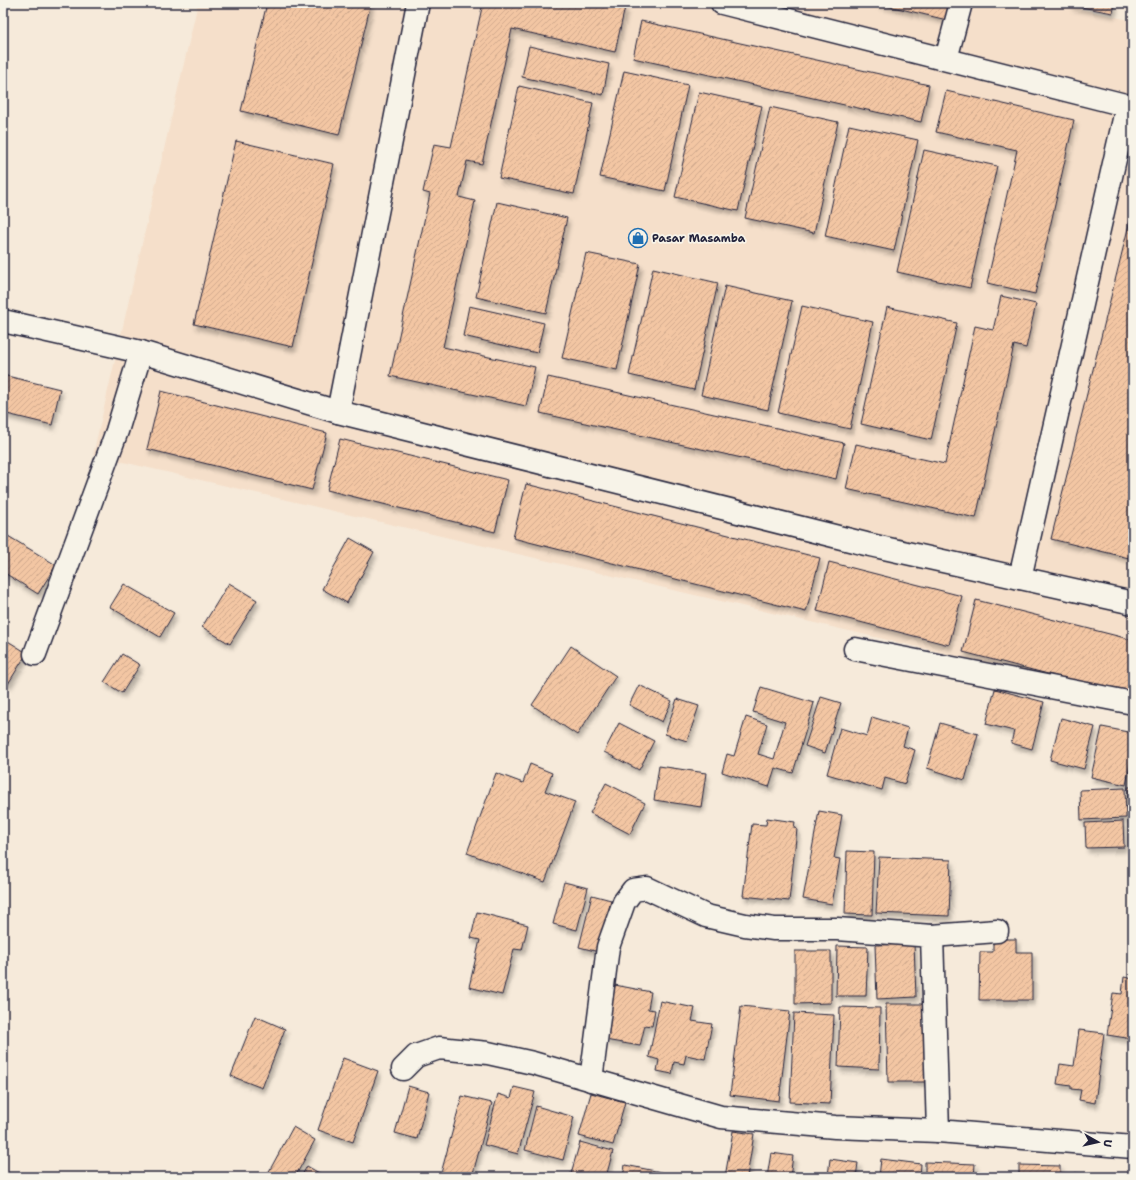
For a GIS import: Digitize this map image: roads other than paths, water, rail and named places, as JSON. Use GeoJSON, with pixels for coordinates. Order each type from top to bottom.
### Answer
{"type":"FeatureCollection","features":[{"type":"Feature","properties":{"kind":"street"},"geometry":{"type":"LineString","coordinates":[[338,412],[418,3]]}},
{"type":"Feature","properties":{"kind":"street"},"geometry":{"type":"LineString","coordinates":[[722,3],[1130,106],[1020,578]]}},
{"type":"Feature","properties":{"kind":"street"},"geometry":{"type":"LineString","coordinates":[[946,59],[962,3]]}},
{"type":"Feature","properties":{"kind":"street"},"geometry":{"type":"LineString","coordinates":[[3,321],[141,352],[338,412],[866,544],[1133,603]]}},
{"type":"Feature","properties":{"kind":"street"},"geometry":{"type":"LineString","coordinates":[[35,654],[117,431],[141,352]]}},
{"type":"Feature","properties":{"kind":"street"},"geometry":{"type":"LineString","coordinates":[[855,649],[1133,703]]}},
{"type":"Feature","properties":{"kind":"street"},"geometry":{"type":"LineString","coordinates":[[591,1080],[608,948],[624,902],[633,890],[647,888],[706,916],[745,925],[774,929],[837,930],[932,936],[997,931]]}},
{"type":"Feature","properties":{"kind":"street"},"geometry":{"type":"LineString","coordinates":[[932,936],[938,1131]]}},
{"type":"Feature","properties":{"kind":"street"},"geometry":{"type":"LineString","coordinates":[[403,1069],[416,1056],[439,1048],[488,1053],[533,1063],[721,1117],[835,1127],[938,1131],[1133,1147]]}},
{"type":"Feature","properties":{"kind":"place","name":"Pasar Masamba"},"geometry":{"type":"Point","coordinates":[638,238]}}]}
